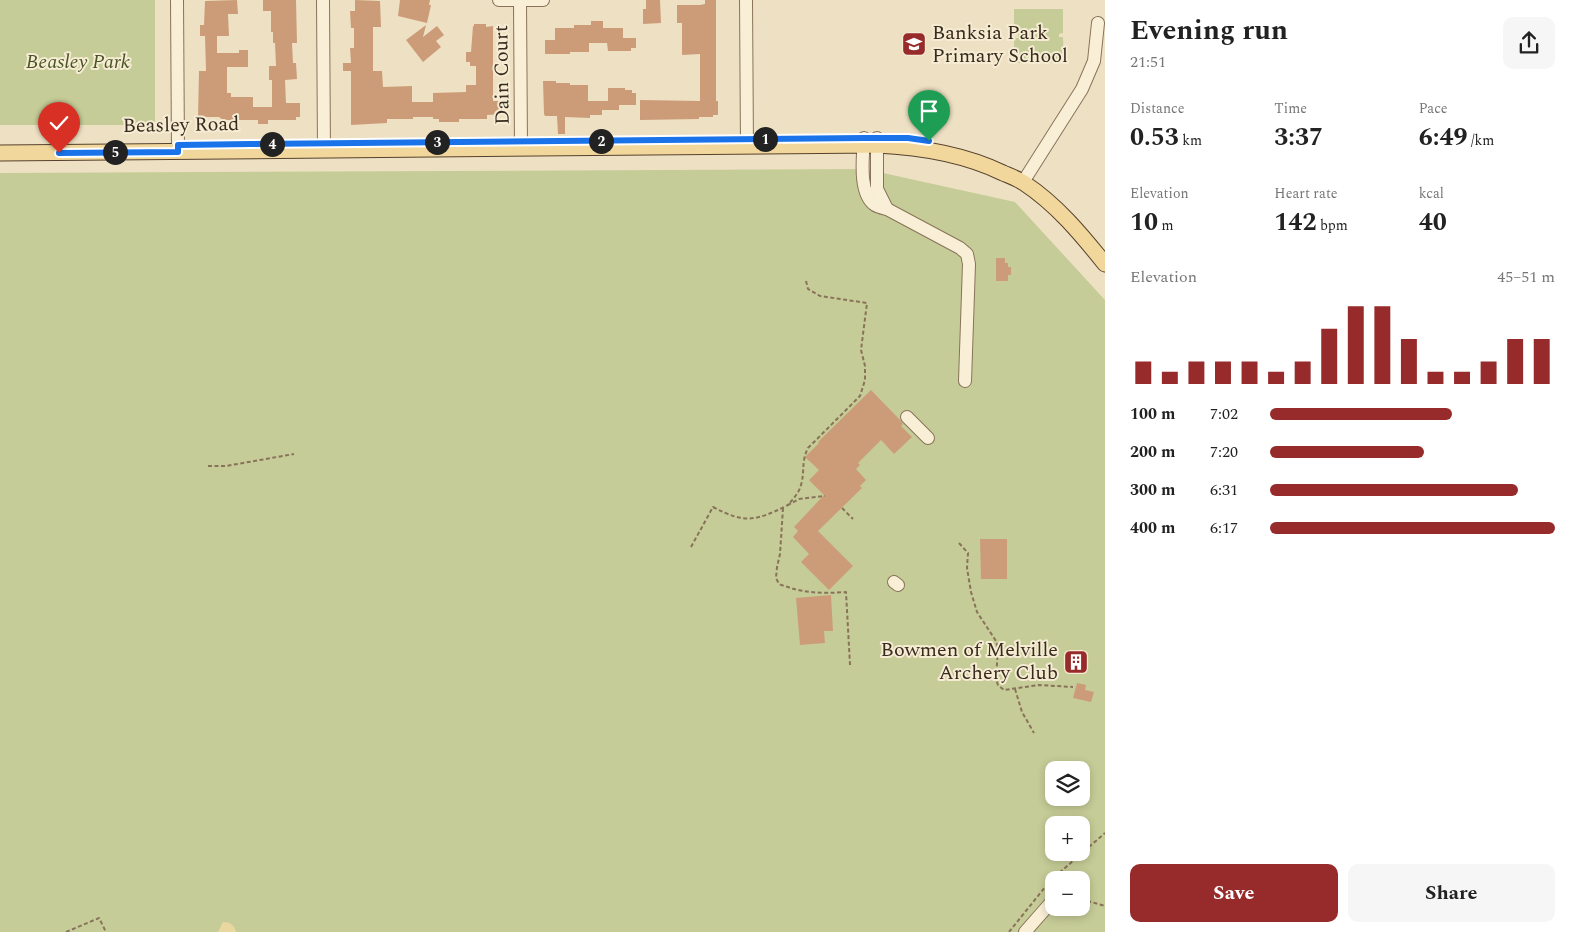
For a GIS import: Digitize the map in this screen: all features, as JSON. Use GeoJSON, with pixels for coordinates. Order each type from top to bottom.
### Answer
{"type":"FeatureCollection","features":[{"type":"Feature","properties":{"kind":"main road","name":"Beasley Road"},"geometry":{"type":"LineString","coordinates":[[0,146],[324,147],[747,143],[915,139],[956,146],[978,152],[1005,163],[1025,179],[1079,232],[1105,264]]}},
{"type":"Feature","properties":{"kind":"main road","name":"Beasley Road"},"geometry":{"type":"LineString","coordinates":[[0,154],[178,148]]}},
{"type":"Feature","properties":{"kind":"main road","name":"Beasley Road"},"geometry":{"type":"LineString","coordinates":[[1025,179],[1055,196],[1086,227],[1105,250]]}},
{"type":"Feature","properties":{"kind":"street"},"geometry":{"type":"LineString","coordinates":[[177,0],[178,148]]}},
{"type":"Feature","properties":{"kind":"street"},"geometry":{"type":"LineString","coordinates":[[323,0],[324,147]]}},
{"type":"Feature","properties":{"kind":"street","name":"Dain Court"},"geometry":{"type":"LineString","coordinates":[[499,0],[543,0]]}},
{"type":"Feature","properties":{"kind":"street"},"geometry":{"type":"LineString","coordinates":[[746,0],[747,143]]}},
{"type":"Feature","properties":{"kind":"street","name":"Dain Court"},"geometry":{"type":"LineString","coordinates":[[520,1],[521,145]]}},
{"type":"Feature","properties":{"kind":"street"},"geometry":{"type":"LineString","coordinates":[[1025,179],[1082,89],[1094,61],[1098,23]]}},
{"type":"Feature","properties":{"kind":"street"},"geometry":{"type":"LineString","coordinates":[[871,141],[877,188],[886,209],[960,248],[966,254],[969,264],[965,381]]}},
{"type":"Feature","properties":{"kind":"street"},"geometry":{"type":"LineString","coordinates":[[907,417],[928,438]]}},
{"type":"Feature","properties":{"kind":"street"},"geometry":{"type":"LineString","coordinates":[[1025,932],[1045,909]]}},
{"type":"Feature","properties":{"kind":"path"},"geometry":{"type":"LineString","coordinates":[[788,505],[798,494],[801,486],[803,459],[808,448],[860,396],[864,380],[865,366],[861,350],[867,302],[820,296],[808,288],[806,281]]}},
{"type":"Feature","properties":{"kind":"path"},"geometry":{"type":"LineString","coordinates":[[208,466],[226,466],[294,454]]}},
{"type":"Feature","properties":{"kind":"path"},"geometry":{"type":"LineString","coordinates":[[691,547],[712,507],[728,515],[746,519],[766,516],[799,499],[825,496]]}},
{"type":"Feature","properties":{"kind":"path"},"geometry":{"type":"LineString","coordinates":[[783,508],[780,554],[776,578],[779,584],[799,591],[846,592],[850,665]]}},
{"type":"Feature","properties":{"kind":"path"},"geometry":{"type":"LineString","coordinates":[[842,508],[853,519]]}},
{"type":"Feature","properties":{"kind":"path"},"geometry":{"type":"LineString","coordinates":[[959,543],[968,553],[971,592],[977,612],[998,648],[996,679],[998,685],[1004,690],[1039,685],[1073,687]]}},
{"type":"Feature","properties":{"kind":"path"},"geometry":{"type":"LineString","coordinates":[[1015,689],[1022,712],[1034,733]]}},
{"type":"Feature","properties":{"kind":"path"},"geometry":{"type":"LineString","coordinates":[[1061,871],[1105,833]]}},
{"type":"Feature","properties":{"kind":"path"},"geometry":{"type":"LineString","coordinates":[[1008,932],[1045,887]]}},
{"type":"Feature","properties":{"kind":"path"},"geometry":{"type":"LineString","coordinates":[[1090,902],[1105,906]]}},
{"type":"Feature","properties":{"kind":"path"},"geometry":{"type":"LineString","coordinates":[[66,932],[99,918],[106,932]]}},
{"type":"Feature","properties":{"kind":"green space","name":"Beasley Park"},"geometry":{"type":"Polygon","coordinates":[[[0,0],[155,0],[155,125],[0,125],[0,0]]]}},
{"type":"Feature","properties":{"kind":"green space"},"geometry":{"type":"Polygon","coordinates":[[[1014,9],[1063,9],[1063,33],[1059,34],[1059,37],[1063,37],[1064,62],[1014,63],[1014,38],[1018,38],[1018,34],[1014,34],[1014,9]]]}},
{"type":"Feature","properties":{"kind":"green space"},"geometry":{"type":"Polygon","coordinates":[[[865,169],[1015,202],[1105,300],[1105,932],[0,932],[0,173],[865,169]]]}},
{"type":"Feature","properties":{"kind":"sand"},"geometry":{"type":"Polygon","coordinates":[[[223,922],[232,924],[236,932],[218,932],[223,922]]]}},
{"type":"Feature","properties":{"kind":"building"},"geometry":{"type":"Polygon","coordinates":[[[237,0],[238,14],[228,14],[229,36],[217,36],[217,53],[239,53],[239,50],[248,50],[248,67],[227,67],[227,93],[231,93],[231,97],[253,97],[253,107],[272,107],[272,80],[269,80],[269,66],[276,66],[275,43],[273,43],[273,32],[271,32],[271,11],[263,11],[263,0],[296,0],[297,43],[292,43],[293,63],[296,63],[297,79],[285,80],[286,103],[300,103],[300,117],[296,117],[296,120],[268,120],[268,124],[258,124],[258,120],[223,120],[219,117],[198,117],[199,71],[206,71],[205,36],[200,36],[200,25],[204,25],[205,1],[237,0]]]}},
{"type":"Feature","properties":{"kind":"building"},"geometry":{"type":"Polygon","coordinates":[[[355,0],[380,1],[381,27],[373,27],[373,71],[382,71],[383,87],[412,86],[412,102],[433,102],[433,93],[466,92],[466,85],[476,85],[476,66],[470,66],[470,62],[466,62],[466,52],[471,52],[473,26],[474,24],[486,24],[486,27],[493,26],[493,101],[503,101],[503,114],[487,115],[487,119],[459,119],[459,122],[439,122],[439,119],[433,119],[433,117],[413,117],[413,119],[387,119],[387,123],[351,125],[351,71],[343,71],[343,63],[351,63],[350,48],[354,48],[354,28],[351,28],[350,11],[355,11],[355,0]]]}},
{"type":"Feature","properties":{"kind":"building"},"geometry":{"type":"Polygon","coordinates":[[[400,0],[430,0],[429,5],[431,5],[427,23],[398,16],[400,0]]]}},
{"type":"Feature","properties":{"kind":"building"},"geometry":{"type":"Polygon","coordinates":[[[646,0],[660,0],[661,23],[643,24],[643,9],[646,9],[646,0]]]}},
{"type":"Feature","properties":{"kind":"building"},"geometry":{"type":"Polygon","coordinates":[[[705,0],[716,0],[716,101],[718,101],[718,115],[699,117],[699,119],[640,120],[640,100],[700,101],[700,54],[682,55],[682,23],[677,23],[677,5],[700,5],[705,4],[705,0]]]}},
{"type":"Feature","properties":{"kind":"building"},"geometry":{"type":"Polygon","coordinates":[[[591,21],[603,21],[603,28],[623,28],[623,38],[636,38],[636,48],[631,48],[631,51],[608,51],[607,43],[589,43],[589,52],[545,54],[545,40],[555,40],[555,28],[574,28],[574,25],[591,25],[591,21]]]}},
{"type":"Feature","properties":{"kind":"building"},"geometry":{"type":"Polygon","coordinates":[[[426,25],[423,37],[437,26],[444,35],[436,41],[441,47],[423,62],[406,40],[426,25]]]}},
{"type":"Feature","properties":{"kind":"building"},"geometry":{"type":"Polygon","coordinates":[[[543,81],[570,83],[570,85],[588,85],[588,101],[608,101],[608,88],[625,88],[625,90],[632,90],[632,93],[636,93],[636,105],[619,105],[619,110],[602,110],[602,115],[590,115],[590,118],[565,117],[565,134],[558,134],[557,116],[545,116],[544,114],[543,81]]]}},
{"type":"Feature","properties":{"kind":"building"},"geometry":{"type":"Polygon","coordinates":[[[996,258],[1005,258],[1005,263],[1008,263],[1008,267],[1011,267],[1011,275],[1008,275],[1008,281],[996,281],[996,258]]]}},
{"type":"Feature","properties":{"kind":"building"},"geometry":{"type":"Polygon","coordinates":[[[871,390],[899,419],[903,424],[901,426],[912,437],[894,454],[881,440],[858,463],[860,465],[856,469],[866,480],[860,486],[862,488],[818,531],[853,566],[829,590],[801,562],[809,554],[793,537],[798,531],[794,527],[824,495],[809,480],[819,470],[805,457],[871,390]]]}},
{"type":"Feature","properties":{"kind":"building"},"geometry":{"type":"Polygon","coordinates":[[[980,539],[1007,539],[1007,579],[981,579],[980,539]]]}},
{"type":"Feature","properties":{"kind":"building"},"geometry":{"type":"Polygon","coordinates":[[[831,595],[833,631],[824,631],[825,643],[800,645],[796,598],[831,595]]]}},
{"type":"Feature","properties":{"kind":"building","name":"Bowmen of Melville Archery Club"},"geometry":{"type":"Polygon","coordinates":[[[1086,654],[1086,668],[1067,669],[1066,655],[1086,654]]]}},
{"type":"Feature","properties":{"kind":"building"},"geometry":{"type":"Polygon","coordinates":[[[1077,683],[1086,685],[1085,690],[1094,692],[1091,702],[1073,698],[1077,683]]]}},
{"type":"Feature","properties":{"kind":"place","name":"Banksia Park Primary School"},"geometry":{"type":"Point","coordinates":[914,44]}},
{"type":"Feature","properties":{"kind":"place","name":"Bowmen of Melville Archery Club"},"geometry":{"type":"Point","coordinates":[1076,662]}},
{"type":"Feature","properties":{"kind":"route"},"geometry":{"type":"LineString","coordinates":[[59,153],[178,152],[178,145],[864,138],[908,138],[929,141]]}}]}
